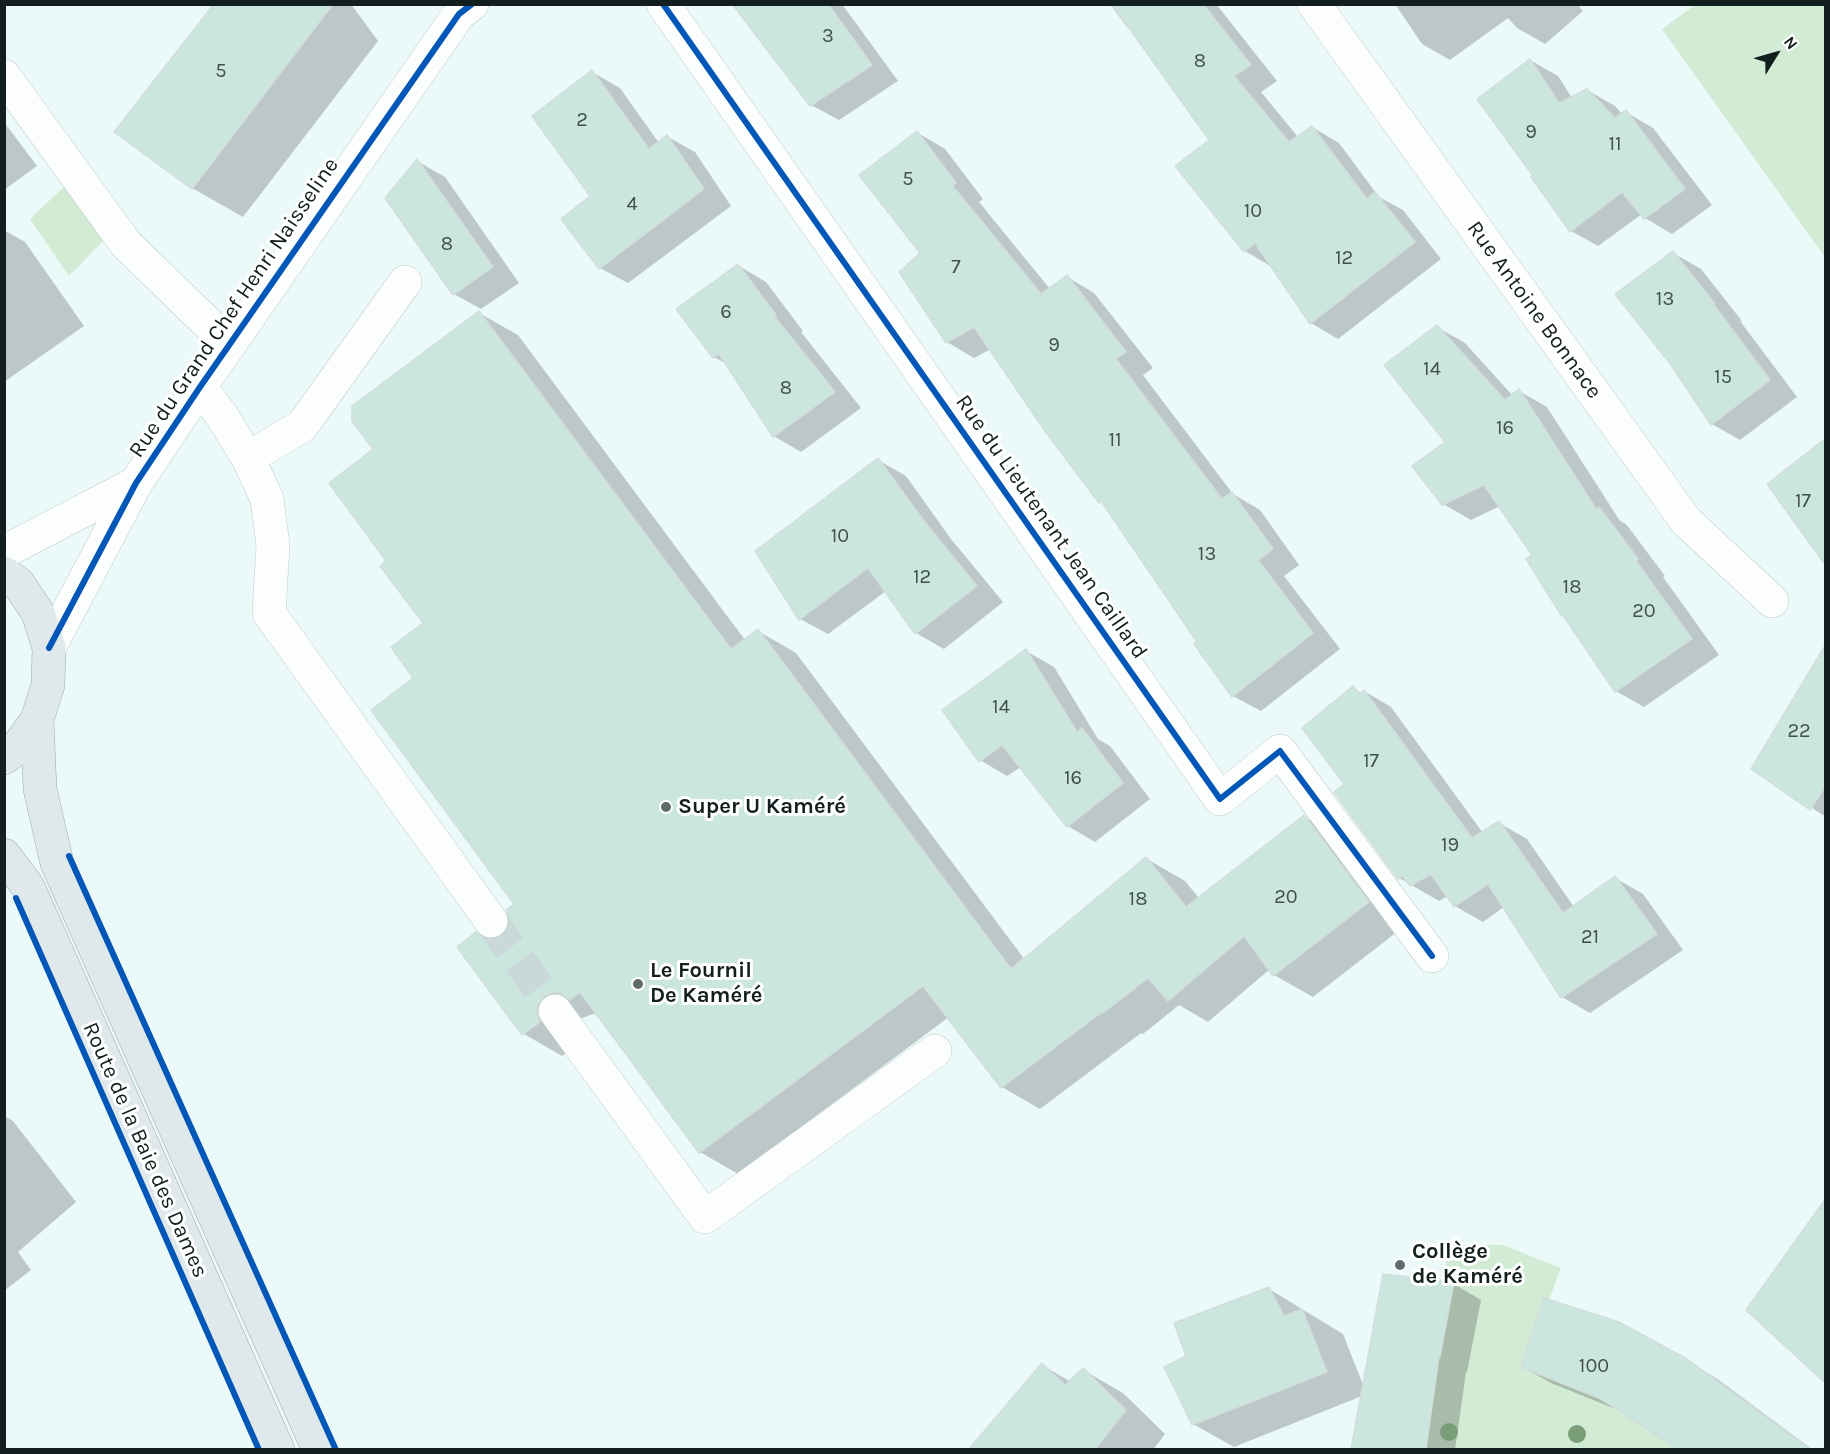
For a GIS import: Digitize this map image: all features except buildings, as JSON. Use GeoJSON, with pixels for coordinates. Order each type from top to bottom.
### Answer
{"type":"FeatureCollection","features":[{"type":"Feature","properties":{"kind":"main road"},"geometry":{"type":"LineString","coordinates":[[4,573],[18,583],[38,613],[49,648],[48,685],[37,720],[16,749],[4,758]]}},
{"type":"Feature","properties":{"kind":"main road","name":"Route de la Baie des Dames"},"geometry":{"type":"LineString","coordinates":[[37,720],[40,789],[57,863],[319,1449]]}},
{"type":"Feature","properties":{"kind":"main road","name":"Route de la Baie des Dames"},"geometry":{"type":"LineString","coordinates":[[4,855],[28,887],[278,1449]]}},
{"type":"Feature","properties":{"kind":"street","name":"Rue du Lieutenant Jean Caillard"},"geometry":{"type":"LineString","coordinates":[[663,4],[1220,799],[1280,751],[1432,956]]}},
{"type":"Feature","properties":{"kind":"street","name":"Rue Antoine Bonnace"},"geometry":{"type":"LineString","coordinates":[[1314,4],[1686,521],[1772,601]]}},
{"type":"Feature","properties":{"kind":"street","name":"Rue du Grand Chef Henri Naisseline"},"geometry":{"type":"LineString","coordinates":[[49,648],[136,483],[461,8]]}},
{"type":"Feature","properties":{"kind":"street"},"geometry":{"type":"LineString","coordinates":[[4,76],[126,244],[229,344]]}},
{"type":"Feature","properties":{"kind":"street"},"geometry":{"type":"LineString","coordinates":[[248,458],[302,426],[405,282]]}},
{"type":"Feature","properties":{"kind":"street"},"geometry":{"type":"LineString","coordinates":[[200,387],[222,416],[248,458],[267,499],[273,545],[269,613],[491,921]]}},
{"type":"Feature","properties":{"kind":"street","name":"Rue du Grand Chef Henri Naisseline"},"geometry":{"type":"LineString","coordinates":[[4,552],[136,483]]}},
{"type":"Feature","properties":{"kind":"street"},"geometry":{"type":"LineString","coordinates":[[555,1011],[705,1217],[935,1051]]}},
{"type":"Feature","properties":{"kind":"green space"},"geometry":{"type":"Polygon","coordinates":[[[1695,5],[1825,5],[1825,257],[1662,29],[1695,5]]]}},
{"type":"Feature","properties":{"kind":"green space"},"geometry":{"type":"Polygon","coordinates":[[[65,186],[104,240],[69,276],[30,219],[65,186]]]}},
{"type":"Feature","properties":{"kind":"green space"},"geometry":{"type":"Polygon","coordinates":[[[1446,1245],[1503,1245],[1561,1268],[1549,1300],[1544,1299],[1532,1372],[1601,1399],[1675,1449],[1426,1450],[1439,1357],[1454,1283],[1446,1281],[1446,1245]]]}},
{"type":"Feature","properties":{"kind":"tunnel"},"geometry":{"type":"LineString","coordinates":[[491,921],[555,1011]]}},
{"type":"Feature","properties":{"kind":"cycle path"},"geometry":{"type":"LineString","coordinates":[[49,648],[136,483],[459,14],[472,4]]}},
{"type":"Feature","properties":{"kind":"cycle path"},"geometry":{"type":"LineString","coordinates":[[663,4],[1220,799],[1280,751],[1432,956]]}},
{"type":"Feature","properties":{"kind":"cycle path"},"geometry":{"type":"LineString","coordinates":[[69,856],[336,1450]]}},
{"type":"Feature","properties":{"kind":"cycle path"},"geometry":{"type":"LineString","coordinates":[[16,898],[259,1450]]}},
{"type":"Feature","properties":{"kind":"place","name":"Super U Kaméré"},"geometry":{"type":"Point","coordinates":[666,807]}},
{"type":"Feature","properties":{"kind":"place","name":"Le Fournil De Kaméré"},"geometry":{"type":"Point","coordinates":[638,984]}},
{"type":"Feature","properties":{"kind":"place","name":"Collège de Kaméré"},"geometry":{"type":"Point","coordinates":[1400,1265]}}]}
